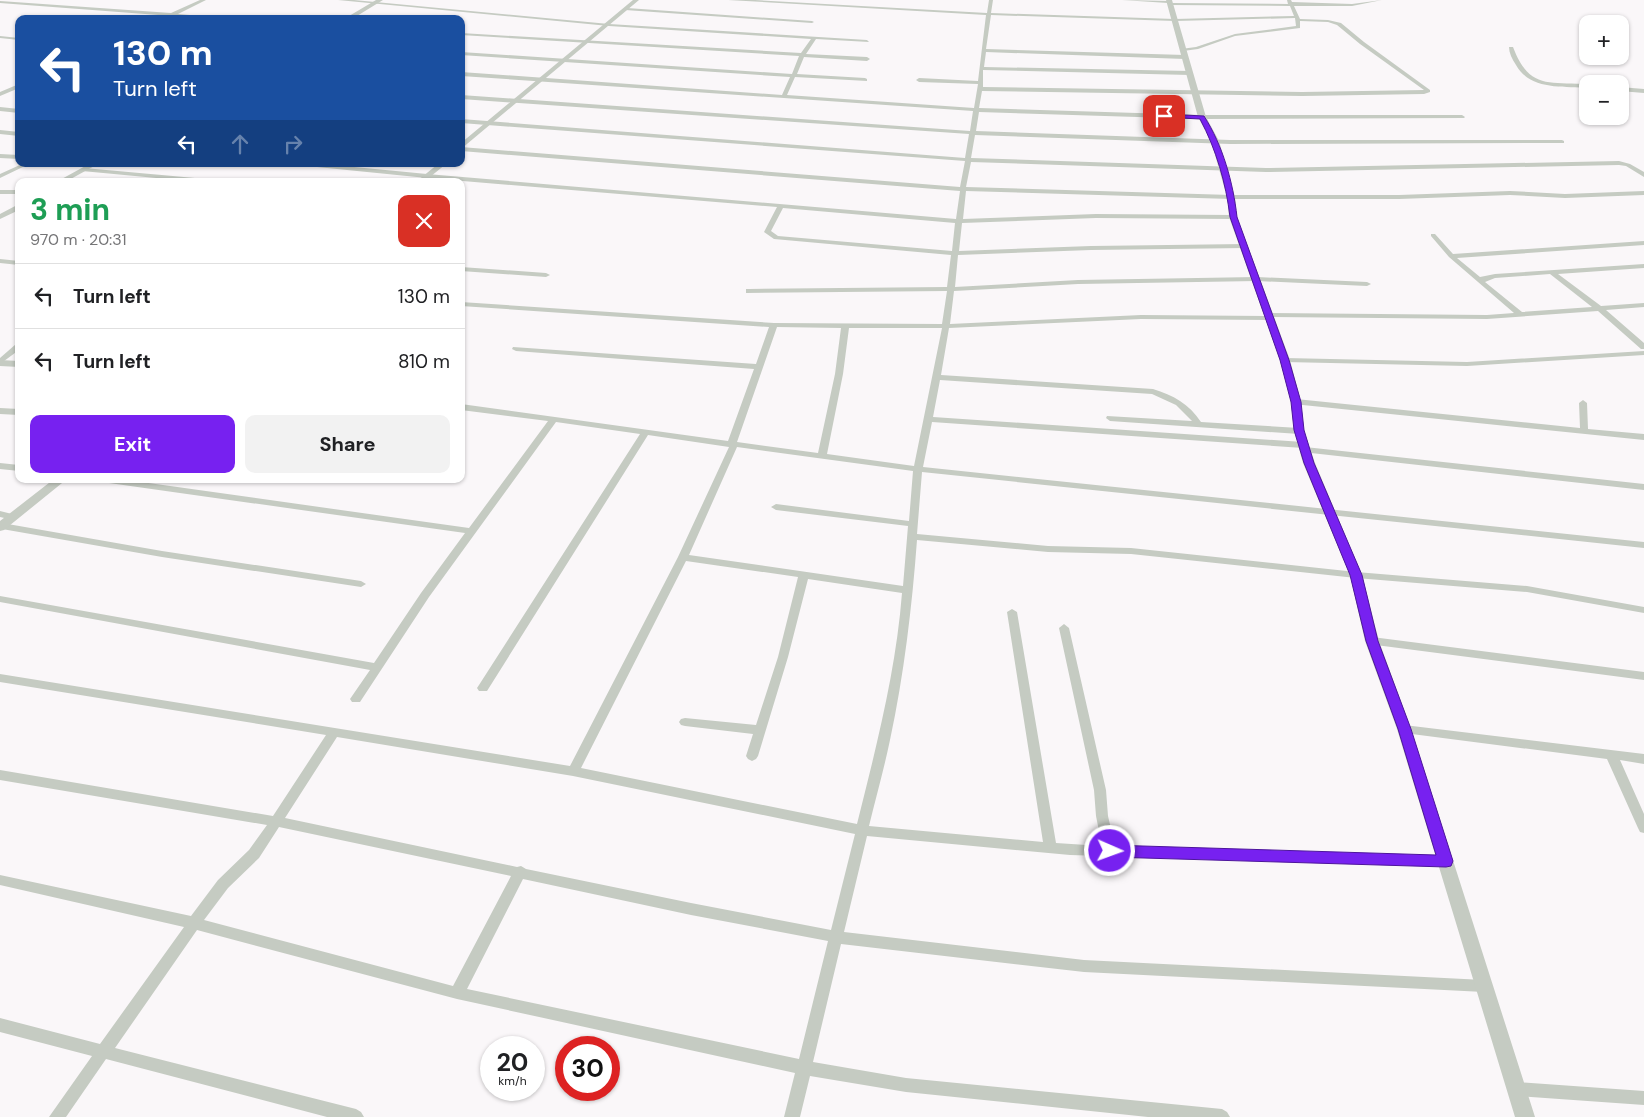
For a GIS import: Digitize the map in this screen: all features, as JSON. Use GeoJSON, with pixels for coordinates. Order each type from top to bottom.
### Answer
{"type":"FeatureCollection","features":[{"type":"Feature","properties":{"kind":"street"},"geometry":{"type":"LineString","coordinates":[[172,14],[204,0]]}},
{"type":"Feature","properties":{"kind":"street"},"geometry":{"type":"LineString","coordinates":[[340,0],[377,1],[609,25],[867,41]]}},
{"type":"Feature","properties":{"kind":"street"},"geometry":{"type":"LineString","coordinates":[[465,145],[563,60],[609,25],[636,0]]}},
{"type":"Feature","properties":{"kind":"street"},"geometry":{"type":"LineString","coordinates":[[730,0],[989,14],[1175,20],[1243,17],[1328,21],[1339,24],[1428,91],[1302,94],[1196,93],[981,86],[919,80]]}},
{"type":"Feature","properties":{"kind":"street"},"geometry":{"type":"LineString","coordinates":[[792,1117],[884,740],[908,590],[918,469],[946,326],[963,189],[981,86],[981,68],[991,0]]}},
{"type":"Feature","properties":{"kind":"street"},"geometry":{"type":"LineString","coordinates":[[1124,0],[1352,4],[1380,0]]}},
{"type":"Feature","properties":{"kind":"street"},"geometry":{"type":"LineString","coordinates":[[354,15],[377,1]]}},
{"type":"Feature","properties":{"kind":"street"},"geometry":{"type":"LineString","coordinates":[[0,2],[184,15]]}},
{"type":"Feature","properties":{"kind":"street"},"geometry":{"type":"LineString","coordinates":[[1170,2],[1202,117],[1215,141],[1231,197],[1233,217],[1285,360],[1296,402],[1299,430],[1304,448],[1356,575],[1372,641],[1404,729],[1526,1117]]}},
{"type":"Feature","properties":{"kind":"street"},"geometry":{"type":"LineString","coordinates":[[984,50],[1184,53],[1234,35],[1298,27],[1297,19],[1290,3]]}},
{"type":"Feature","properties":{"kind":"street"},"geometry":{"type":"LineString","coordinates":[[627,9],[812,22]]}},
{"type":"Feature","properties":{"kind":"street"},"geometry":{"type":"LineString","coordinates":[[465,34],[867,59]]}},
{"type":"Feature","properties":{"kind":"street"},"geometry":{"type":"LineString","coordinates":[[0,37],[15,39]]}},
{"type":"Feature","properties":{"kind":"street"},"geometry":{"type":"LineString","coordinates":[[784,96],[792,75],[814,38]]}},
{"type":"Feature","properties":{"kind":"street"},"geometry":{"type":"LineString","coordinates":[[1511,48],[1516,60],[1528,78],[1579,85]]}},
{"type":"Feature","properties":{"kind":"street"},"geometry":{"type":"LineString","coordinates":[[465,53],[864,80]]}},
{"type":"Feature","properties":{"kind":"street"},"geometry":{"type":"LineString","coordinates":[[981,68],[1190,73]]}},
{"type":"Feature","properties":{"kind":"street"},"geometry":{"type":"LineString","coordinates":[[465,74],[976,110],[1202,117],[1462,117]]}},
{"type":"Feature","properties":{"kind":"street"},"geometry":{"type":"LineString","coordinates":[[0,94],[15,88]]}},
{"type":"Feature","properties":{"kind":"street"},"geometry":{"type":"LineString","coordinates":[[11,89],[15,90]]}},
{"type":"Feature","properties":{"kind":"street"},"geometry":{"type":"LineString","coordinates":[[1629,90],[1644,91]]}},
{"type":"Feature","properties":{"kind":"street"},"geometry":{"type":"LineString","coordinates":[[465,97],[973,133],[1215,141],[1562,142]]}},
{"type":"Feature","properties":{"kind":"street"},"geometry":{"type":"LineString","coordinates":[[0,109],[15,111]]}},
{"type":"Feature","properties":{"kind":"street"},"geometry":{"type":"LineString","coordinates":[[465,121],[969,160],[1222,167],[1266,170],[1619,163],[1628,165],[1644,175]]}},
{"type":"Feature","properties":{"kind":"street"},"geometry":{"type":"LineString","coordinates":[[0,132],[15,134]]}},
{"type":"Feature","properties":{"kind":"street"},"geometry":{"type":"LineString","coordinates":[[465,148],[963,189],[1231,197],[1390,197],[1510,194],[1564,196],[1644,193]]}},
{"type":"Feature","properties":{"kind":"street"},"geometry":{"type":"LineString","coordinates":[[0,156],[15,157]]}},
{"type":"Feature","properties":{"kind":"street"},"geometry":{"type":"LineString","coordinates":[[0,176],[20,167]]}},
{"type":"Feature","properties":{"kind":"street"},"geometry":{"type":"LineString","coordinates":[[68,178],[89,167]]}},
{"type":"Feature","properties":{"kind":"street"},"geometry":{"type":"LineString","coordinates":[[330,167],[416,178]]}},
{"type":"Feature","properties":{"kind":"street"},"geometry":{"type":"LineString","coordinates":[[425,178],[438,167]]}},
{"type":"Feature","properties":{"kind":"street"},"geometry":{"type":"LineString","coordinates":[[84,170],[173,178]]}},
{"type":"Feature","properties":{"kind":"street"},"geometry":{"type":"LineString","coordinates":[[465,182],[781,206],[960,222],[1096,216],[1233,217]]}},
{"type":"Feature","properties":{"kind":"street"},"geometry":{"type":"LineString","coordinates":[[0,192],[15,192]]}},
{"type":"Feature","properties":{"kind":"street"},"geometry":{"type":"LineString","coordinates":[[781,206],[767,232],[776,238],[956,253],[1091,248],[1245,246]]}},
{"type":"Feature","properties":{"kind":"street"},"geometry":{"type":"LineString","coordinates":[[0,217],[15,208]]}},
{"type":"Feature","properties":{"kind":"street"},"geometry":{"type":"LineString","coordinates":[[1433,235],[1451,256],[1521,315]]}},
{"type":"Feature","properties":{"kind":"street"},"geometry":{"type":"LineString","coordinates":[[1451,256],[1644,243]]}},
{"type":"Feature","properties":{"kind":"street"},"geometry":{"type":"LineString","coordinates":[[0,261],[15,263]]}},
{"type":"Feature","properties":{"kind":"street"},"geometry":{"type":"LineString","coordinates":[[1481,282],[1482,279],[1495,276],[1644,266]]}},
{"type":"Feature","properties":{"kind":"street"},"geometry":{"type":"LineString","coordinates":[[465,269],[546,275]]}},
{"type":"Feature","properties":{"kind":"street"},"geometry":{"type":"LineString","coordinates":[[1551,272],[1600,309],[1644,347]]}},
{"type":"Feature","properties":{"kind":"street"},"geometry":{"type":"LineString","coordinates":[[749,291],[951,289],[1078,282],[1257,279],[1367,284]]}},
{"type":"Feature","properties":{"kind":"street"},"geometry":{"type":"LineString","coordinates":[[465,304],[774,325],[946,326],[1140,317],[1449,317],[1521,315],[1644,305]]}},
{"type":"Feature","properties":{"kind":"street"},"geometry":{"type":"LineString","coordinates":[[573,771],[683,556],[733,445],[774,325]]}},
{"type":"Feature","properties":{"kind":"street"},"geometry":{"type":"LineString","coordinates":[[822,457],[839,374],[845,325]]}},
{"type":"Feature","properties":{"kind":"street"},"geometry":{"type":"LineString","coordinates":[[0,362],[15,349]]}},
{"type":"Feature","properties":{"kind":"street"},"geometry":{"type":"LineString","coordinates":[[516,349],[759,367]]}},
{"type":"Feature","properties":{"kind":"street"},"geometry":{"type":"LineString","coordinates":[[1285,360],[1467,364],[1644,353]]}},
{"type":"Feature","properties":{"kind":"street"},"geometry":{"type":"LineString","coordinates":[[0,362],[15,364]]}},
{"type":"Feature","properties":{"kind":"street"},"geometry":{"type":"LineString","coordinates":[[936,377],[1153,392],[1168,397],[1186,408],[1198,424]]}},
{"type":"Feature","properties":{"kind":"street"},"geometry":{"type":"LineString","coordinates":[[1296,402],[1644,437]]}},
{"type":"Feature","properties":{"kind":"street"},"geometry":{"type":"LineString","coordinates":[[1583,403],[1584,431]]}},
{"type":"Feature","properties":{"kind":"street"},"geometry":{"type":"LineString","coordinates":[[465,408],[918,469],[1644,545]]}},
{"type":"Feature","properties":{"kind":"street"},"geometry":{"type":"LineString","coordinates":[[0,411],[15,412]]}},
{"type":"Feature","properties":{"kind":"street"},"geometry":{"type":"LineString","coordinates":[[1110,418],[1299,430]]}},
{"type":"Feature","properties":{"kind":"street"},"geometry":{"type":"LineString","coordinates":[[928,419],[1304,448],[1644,488]]}},
{"type":"Feature","properties":{"kind":"street"},"geometry":{"type":"LineString","coordinates":[[356,698],[471,531],[554,420]]}},
{"type":"Feature","properties":{"kind":"street"},"geometry":{"type":"LineString","coordinates":[[484,688],[645,433]]}},
{"type":"Feature","properties":{"kind":"street"},"geometry":{"type":"LineString","coordinates":[[0,466],[15,468]]}},
{"type":"Feature","properties":{"kind":"street"},"geometry":{"type":"LineString","coordinates":[[1,522],[13,517],[56,483]]}},
{"type":"Feature","properties":{"kind":"street"},"geometry":{"type":"LineString","coordinates":[[130,483],[471,531]]}},
{"type":"Feature","properties":{"kind":"street"},"geometry":{"type":"LineString","coordinates":[[776,507],[913,524]]}},
{"type":"Feature","properties":{"kind":"street"},"geometry":{"type":"LineString","coordinates":[[1,522],[162,554],[361,584]]}},
{"type":"Feature","properties":{"kind":"street"},"geometry":{"type":"LineString","coordinates":[[912,537],[1048,548],[1131,551],[1356,575],[1527,589],[1644,610]]}},
{"type":"Feature","properties":{"kind":"street"},"geometry":{"type":"LineString","coordinates":[[683,556],[908,590]]}},
{"type":"Feature","properties":{"kind":"street"},"geometry":{"type":"LineString","coordinates":[[752,756],[783,657],[804,574]]}},
{"type":"Feature","properties":{"kind":"street"},"geometry":{"type":"LineString","coordinates":[[0,599],[377,667]]}},
{"type":"Feature","properties":{"kind":"street"},"geometry":{"type":"LineString","coordinates":[[1012,612],[1047,836],[1051,848]]}},
{"type":"Feature","properties":{"kind":"street"},"geometry":{"type":"LineString","coordinates":[[1064,628],[1100,790],[1110,851]]}},
{"type":"Feature","properties":{"kind":"street"},"geometry":{"type":"LineString","coordinates":[[1372,641],[1644,676]]}},
{"type":"Feature","properties":{"kind":"street"},"geometry":{"type":"LineString","coordinates":[[0,678],[573,771],[861,830],[1051,848],[1446,861]]}},
{"type":"Feature","properties":{"kind":"street"},"geometry":{"type":"LineString","coordinates":[[685,722],[760,730]]}},
{"type":"Feature","properties":{"kind":"street"},"geometry":{"type":"LineString","coordinates":[[1404,729],[1644,759]]}},
{"type":"Feature","properties":{"kind":"street"},"geometry":{"type":"LineString","coordinates":[[57,1117],[223,884],[254,854],[334,733]]}},
{"type":"Feature","properties":{"kind":"street"},"geometry":{"type":"LineString","coordinates":[[1611,754],[1644,828]]}},
{"type":"Feature","properties":{"kind":"street"},"geometry":{"type":"LineString","coordinates":[[0,774],[275,821],[521,871],[691,909],[836,937],[1084,966],[1484,986]]}},
{"type":"Feature","properties":{"kind":"street"},"geometry":{"type":"LineString","coordinates":[[458,993],[521,871]]}},
{"type":"Feature","properties":{"kind":"street"},"geometry":{"type":"LineString","coordinates":[[0,880],[194,923],[458,993],[805,1068],[906,1085],[1222,1117]]}},
{"type":"Feature","properties":{"kind":"street"},"geometry":{"type":"LineString","coordinates":[[0,1025],[356,1117]]}},
{"type":"Feature","properties":{"kind":"street"},"geometry":{"type":"LineString","coordinates":[[1517,1089],[1644,1098]]}},
{"type":"Feature","properties":{"kind":"route"},"geometry":{"type":"LineString","coordinates":[[1110,851],[1446,861],[1404,729],[1372,641],[1356,575],[1309,463],[1299,430],[1296,402],[1285,360],[1233,217],[1231,197],[1215,141],[1202,117],[1164,116]]}}]}
